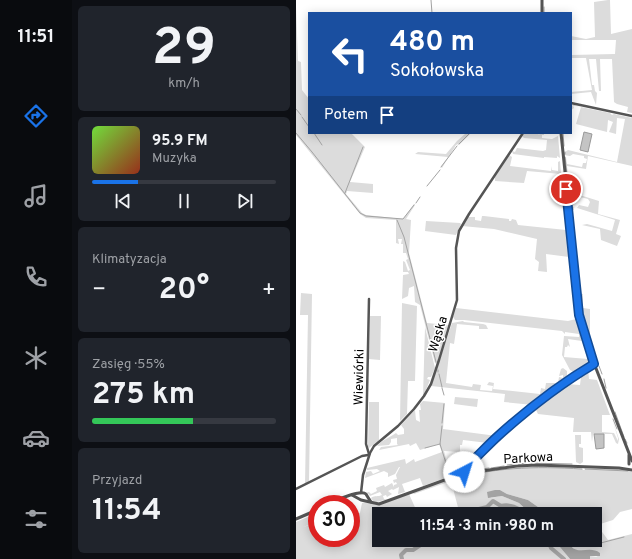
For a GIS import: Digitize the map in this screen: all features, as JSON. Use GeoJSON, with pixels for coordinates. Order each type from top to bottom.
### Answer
{"type":"FeatureCollection","features":[{"type":"Feature","properties":{"kind":"street"},"geometry":{"type":"LineString","coordinates":[[542,0],[542,12]]}},
{"type":"Feature","properties":{"kind":"street"},"geometry":{"type":"LineString","coordinates":[[572,103],[632,116]]}},
{"type":"Feature","properties":{"kind":"street","name":"Wąska"},"geometry":{"type":"LineString","coordinates":[[369,455],[374,446],[398,426],[414,409],[429,387],[440,360],[456,305],[458,288],[456,248],[459,231],[522,134]]}},
{"type":"Feature","properties":{"kind":"street"},"geometry":{"type":"LineString","coordinates":[[561,134],[578,309],[582,329],[629,455],[631,467]]}},
{"type":"Feature","properties":{"kind":"street","name":"Wiewiórki"},"geometry":{"type":"LineString","coordinates":[[369,299],[366,444],[369,455]]}},
{"type":"Feature","properties":{"kind":"street"},"geometry":{"type":"LineString","coordinates":[[464,473],[465,468],[499,435],[551,392],[594,364]]}},
{"type":"Feature","properties":{"kind":"street"},"geometry":{"type":"LineString","coordinates":[[296,489],[365,454],[369,455],[363,475],[361,494]]}},
{"type":"Feature","properties":{"kind":"street","name":"Parkowa"},"geometry":{"type":"LineString","coordinates":[[361,494],[362,500],[366,498],[371,502],[381,503],[464,473],[531,465],[620,468],[631,467]]}},
{"type":"Feature","properties":{"kind":"street"},"geometry":{"type":"LineString","coordinates":[[352,495],[361,494],[366,498]]}},
{"type":"Feature","properties":{"kind":"street"},"geometry":{"type":"LineString","coordinates":[[296,519],[308,514]]}},
{"type":"Feature","properties":{"kind":"shaded area"},"geometry":{"type":"Polygon","coordinates":[[[610,0],[611,34],[632,29],[632,113],[627,112],[628,107],[614,102],[612,59],[600,59],[601,91],[599,91],[596,59],[589,59],[592,85],[594,85],[597,93],[596,105],[591,92],[572,94],[572,92],[592,90],[586,58],[572,58],[572,55],[615,54],[616,40],[572,40],[572,36],[586,39],[595,37],[594,2],[610,0]]]}},
{"type":"Feature","properties":{"kind":"shaded area"},"geometry":{"type":"Polygon","coordinates":[[[296,6],[298,61],[301,62],[302,90],[308,98],[308,134],[352,134],[365,147],[350,182],[373,184],[373,193],[347,191],[346,194],[362,213],[366,215],[403,219],[414,204],[415,205],[406,219],[411,220],[409,253],[427,323],[448,325],[437,364],[435,363],[420,305],[415,302],[414,286],[409,288],[408,296],[402,299],[403,275],[409,274],[408,272],[403,272],[403,261],[405,262],[408,271],[410,270],[406,260],[408,259],[406,253],[403,253],[403,244],[401,244],[402,239],[398,239],[399,244],[396,243],[396,220],[366,218],[360,214],[296,135],[296,6]]]}},
{"type":"Feature","properties":{"kind":"shaded area"},"geometry":{"type":"Polygon","coordinates":[[[581,107],[610,113],[612,115],[614,114],[632,118],[632,166],[588,156],[586,169],[567,166],[570,192],[599,201],[598,214],[620,220],[616,234],[621,236],[617,246],[601,240],[600,229],[582,225],[587,224],[612,231],[615,220],[577,208],[579,205],[588,207],[590,202],[588,199],[580,197],[578,199],[578,196],[573,195],[571,198],[574,205],[569,203],[564,157],[566,157],[567,164],[582,167],[583,163],[586,163],[587,159],[584,158],[584,156],[573,154],[570,156],[564,155],[564,153],[568,150],[617,162],[625,119],[617,118],[616,134],[609,132],[613,122],[608,120],[607,132],[576,124],[581,107]]]}},
{"type":"Feature","properties":{"kind":"shaded area"},"geometry":{"type":"Polygon","coordinates":[[[465,134],[470,134],[459,145],[456,145],[442,168],[441,167],[448,157],[415,154],[418,152],[446,154],[465,134]]]}},
{"type":"Feature","properties":{"kind":"shaded area"},"geometry":{"type":"Polygon","coordinates":[[[524,134],[544,134],[542,135],[542,138],[552,139],[558,136],[560,158],[557,156],[557,158],[544,158],[513,154],[512,151],[515,152],[517,148],[543,151],[546,150],[547,140],[524,138],[522,136],[524,134]]]}},
{"type":"Feature","properties":{"kind":"shaded area"},"geometry":{"type":"Polygon","coordinates":[[[509,155],[512,157],[510,166],[551,171],[552,166],[552,170],[558,171],[558,162],[560,161],[561,174],[527,171],[524,183],[495,181],[495,177],[509,155]]]}},
{"type":"Feature","properties":{"kind":"shaded area"},"geometry":{"type":"Polygon","coordinates":[[[571,206],[574,207],[574,210],[570,209],[571,206]]]}},
{"type":"Feature","properties":{"kind":"shaded area"},"geometry":{"type":"Polygon","coordinates":[[[565,215],[569,257],[546,254],[547,272],[538,271],[539,262],[535,259],[537,239],[494,229],[462,226],[468,217],[475,217],[475,220],[481,221],[482,216],[484,216],[509,219],[509,221],[512,219],[516,220],[518,225],[566,230],[565,215]]]}},
{"type":"Feature","properties":{"kind":"shaded area"},"geometry":{"type":"Polygon","coordinates":[[[426,221],[461,224],[456,235],[425,231],[426,221]]]}},
{"type":"Feature","properties":{"kind":"shaded area"},"geometry":{"type":"Polygon","coordinates":[[[301,293],[312,294],[309,481],[305,484],[308,315],[300,315],[301,293]]]}},
{"type":"Feature","properties":{"kind":"shaded area"},"geometry":{"type":"Polygon","coordinates":[[[578,293],[583,294],[583,308],[590,309],[590,341],[582,322],[578,293]]]}},
{"type":"Feature","properties":{"kind":"shaded area"},"geometry":{"type":"Polygon","coordinates":[[[402,303],[417,306],[415,381],[408,381],[407,414],[400,421],[402,303]]]}},
{"type":"Feature","properties":{"kind":"shaded area"},"geometry":{"type":"Polygon","coordinates":[[[456,308],[568,321],[576,319],[582,341],[568,339],[570,347],[568,345],[565,347],[564,357],[588,359],[588,363],[574,372],[570,370],[562,355],[564,336],[579,337],[579,334],[565,332],[565,334],[562,331],[455,320],[453,317],[456,308]]]}},
{"type":"Feature","properties":{"kind":"shaded area"},"geometry":{"type":"Polygon","coordinates":[[[370,316],[381,316],[380,360],[369,359],[370,316]]]}},
{"type":"Feature","properties":{"kind":"shaded area"},"geometry":{"type":"Polygon","coordinates":[[[463,321],[483,324],[486,325],[488,329],[479,329],[479,326],[457,324],[454,344],[450,343],[446,383],[472,387],[473,384],[481,385],[480,390],[492,391],[493,386],[487,385],[489,382],[494,383],[493,389],[540,394],[541,388],[545,389],[546,383],[555,383],[555,385],[558,383],[559,377],[563,378],[563,375],[559,376],[561,369],[563,368],[567,371],[567,378],[533,405],[504,402],[505,394],[431,386],[452,323],[463,321]]]}},
{"type":"Feature","properties":{"kind":"shaded area"},"geometry":{"type":"Polygon","coordinates":[[[425,327],[435,368],[431,377],[428,377],[427,379],[430,380],[423,397],[425,327]]]}},
{"type":"Feature","properties":{"kind":"shaded area"},"geometry":{"type":"Polygon","coordinates":[[[588,368],[589,379],[597,380],[610,415],[602,415],[602,432],[614,433],[618,441],[612,419],[619,439],[618,444],[616,443],[612,434],[593,434],[592,442],[591,432],[573,432],[574,418],[538,414],[536,410],[543,402],[566,384],[580,385],[581,377],[576,376],[588,368]]]}},
{"type":"Feature","properties":{"kind":"shaded area"},"geometry":{"type":"Polygon","coordinates":[[[455,397],[478,399],[477,407],[454,404],[455,397]]]}},
{"type":"Feature","properties":{"kind":"shaded area"},"geometry":{"type":"Polygon","coordinates":[[[423,401],[445,403],[443,429],[497,436],[488,443],[463,440],[462,445],[460,445],[460,452],[444,451],[450,474],[462,469],[459,473],[423,486],[420,478],[402,484],[405,492],[398,494],[399,487],[388,491],[392,494],[387,497],[386,495],[383,496],[384,499],[387,499],[378,502],[373,501],[371,498],[382,495],[380,492],[370,496],[367,492],[371,494],[377,491],[376,488],[384,485],[385,487],[392,483],[394,487],[394,485],[397,484],[396,482],[394,483],[393,480],[397,479],[396,475],[400,467],[395,474],[388,477],[388,473],[384,471],[365,478],[366,472],[371,471],[373,474],[380,471],[377,469],[367,470],[367,468],[405,459],[406,464],[414,459],[415,462],[442,452],[439,444],[420,450],[416,443],[410,446],[409,444],[379,450],[381,447],[398,445],[397,438],[391,439],[389,445],[377,446],[396,433],[398,435],[404,434],[404,429],[401,425],[415,410],[416,420],[420,422],[419,410],[421,410],[420,404],[423,401]]]}},
{"type":"Feature","properties":{"kind":"shaded area"},"geometry":{"type":"Polygon","coordinates":[[[369,402],[379,402],[379,440],[369,448],[368,447],[369,402]]]}},
{"type":"Feature","properties":{"kind":"shaded area"},"geometry":{"type":"Polygon","coordinates":[[[575,435],[581,435],[581,444],[579,444],[579,447],[583,448],[583,462],[580,464],[576,462],[575,435]]]}},
{"type":"Feature","properties":{"kind":"shaded area"},"geometry":{"type":"Polygon","coordinates":[[[544,466],[583,470],[617,469],[632,472],[632,509],[620,512],[613,520],[602,523],[602,507],[538,507],[528,500],[507,494],[500,490],[490,498],[502,496],[519,503],[523,507],[458,507],[451,481],[414,494],[413,493],[460,476],[520,467],[544,466]]]}},
{"type":"Feature","properties":{"kind":"shaded area"},"geometry":{"type":"Polygon","coordinates":[[[500,490],[507,494],[528,500],[538,507],[523,507],[519,503],[502,496],[488,498],[487,492],[500,490]]]}},
{"type":"Feature","properties":{"kind":"shaded area"},"geometry":{"type":"Polygon","coordinates":[[[409,494],[415,507],[372,507],[372,547],[560,547],[570,559],[296,559],[296,522],[308,517],[308,525],[303,527],[308,526],[308,547],[360,547],[360,513],[362,503],[367,502],[377,505],[409,494]]]}},
{"type":"Feature","properties":{"kind":"shaded area"},"geometry":{"type":"Polygon","coordinates":[[[602,532],[608,540],[632,534],[632,559],[590,559],[590,556],[598,557],[585,550],[579,551],[572,547],[602,547],[602,532]]]}},
{"type":"Feature","properties":{"kind":"shaded area"},"geometry":{"type":"Polygon","coordinates":[[[560,547],[572,547],[578,550],[591,550],[600,553],[600,556],[590,556],[590,559],[570,559],[560,547]]]}},
{"type":"Feature","properties":{"kind":"building"},"geometry":{"type":"Polygon","coordinates":[[[584,132],[592,134],[588,152],[580,150],[584,132]]]}},
{"type":"Feature","properties":{"kind":"building"},"geometry":{"type":"Polygon","coordinates":[[[594,434],[604,434],[604,448],[596,449],[594,434]]]}},
{"type":"Feature","properties":{"kind":"waterway"},"geometry":{"type":"LineString","coordinates":[[431,0],[432,12]]}},
{"type":"Feature","properties":{"kind":"waterway"},"geometry":{"type":"LineString","coordinates":[[544,7],[544,12]]}},
{"type":"Feature","properties":{"kind":"waterway"},"geometry":{"type":"LineString","coordinates":[[296,109],[301,115]]}},
{"type":"Feature","properties":{"kind":"waterway"},"geometry":{"type":"LineString","coordinates":[[302,117],[308,126]]}},
{"type":"Feature","properties":{"kind":"waterway"},"geometry":{"type":"LineString","coordinates":[[296,133],[360,213],[366,216],[403,219],[414,205]]}},
{"type":"Feature","properties":{"kind":"waterway"},"geometry":{"type":"LineString","coordinates":[[315,134],[322,145]]}},
{"type":"Feature","properties":{"kind":"waterway"},"geometry":{"type":"LineString","coordinates":[[459,144],[469,134]]}},
{"type":"Feature","properties":{"kind":"waterway"},"geometry":{"type":"LineString","coordinates":[[563,134],[564,146]]}},
{"type":"Feature","properties":{"kind":"waterway"},"geometry":{"type":"LineString","coordinates":[[441,167],[457,146]]}},
{"type":"Feature","properties":{"kind":"waterway"},"geometry":{"type":"LineString","coordinates":[[345,193],[363,147]]}},
{"type":"Feature","properties":{"kind":"waterway"},"geometry":{"type":"LineString","coordinates":[[565,157],[570,202]]}},
{"type":"Feature","properties":{"kind":"waterway"},"geometry":{"type":"LineString","coordinates":[[427,186],[440,170]]}},
{"type":"Feature","properties":{"kind":"waterway"},"geometry":{"type":"LineString","coordinates":[[416,203],[420,197]]}},
{"type":"Feature","properties":{"kind":"waterway"},"geometry":{"type":"LineString","coordinates":[[397,220],[404,237],[436,362]]}},
{"type":"Feature","properties":{"kind":"waterway"},"geometry":{"type":"LineString","coordinates":[[581,311],[584,326]]}},
{"type":"Feature","properties":{"kind":"waterway"},"geometry":{"type":"LineString","coordinates":[[588,338],[596,359]]}},
{"type":"Feature","properties":{"kind":"waterway"},"geometry":{"type":"LineString","coordinates":[[599,366],[602,374]]}},
{"type":"Feature","properties":{"kind":"waterway"},"geometry":{"type":"LineString","coordinates":[[439,374],[442,387]]}},
{"type":"Feature","properties":{"kind":"waterway"},"geometry":{"type":"LineString","coordinates":[[604,379],[606,388]]}},
{"type":"Feature","properties":{"kind":"waterway"},"geometry":{"type":"LineString","coordinates":[[442,388],[444,395]]}},
{"type":"Feature","properties":{"kind":"waterway"},"geometry":{"type":"LineString","coordinates":[[442,423],[444,404]]}},
{"type":"Feature","properties":{"kind":"waterway"},"geometry":{"type":"LineString","coordinates":[[615,412],[624,437]]}},
{"type":"Feature","properties":{"kind":"waterway"},"geometry":{"type":"LineString","coordinates":[[613,419],[617,429]]}},
{"type":"Feature","properties":{"kind":"waterway"},"geometry":{"type":"LineString","coordinates":[[442,426],[440,444],[450,476]]}},
{"type":"Feature","properties":{"kind":"waterway"},"geometry":{"type":"LineString","coordinates":[[625,439],[627,443]]}},
{"type":"Feature","properties":{"kind":"waterway"},"geometry":{"type":"LineString","coordinates":[[425,448],[440,444]]}},
{"type":"Feature","properties":{"kind":"waterway"},"geometry":{"type":"LineString","coordinates":[[519,464],[526,463]]}},
{"type":"Feature","properties":{"kind":"waterway"},"geometry":{"type":"LineString","coordinates":[[529,463],[572,464]]}},
{"type":"Feature","properties":{"kind":"waterway"},"geometry":{"type":"LineString","coordinates":[[507,465],[515,464]]}},
{"type":"Feature","properties":{"kind":"waterway"},"geometry":{"type":"LineString","coordinates":[[491,468],[504,466]]}},
{"type":"Feature","properties":{"kind":"waterway"},"geometry":{"type":"LineString","coordinates":[[466,471],[489,468]]}},
{"type":"Feature","properties":{"kind":"waterway"},"geometry":{"type":"LineString","coordinates":[[445,482],[479,473],[513,469],[582,469]]}},
{"type":"Feature","properties":{"kind":"waterway"},"geometry":{"type":"LineString","coordinates":[[585,469],[628,471]]}},
{"type":"Feature","properties":{"kind":"waterway"},"geometry":{"type":"LineString","coordinates":[[449,474],[458,473]]}},
{"type":"Feature","properties":{"kind":"waterway"},"geometry":{"type":"LineString","coordinates":[[487,507],[493,501],[501,506],[507,505],[514,507]]}},
{"type":"Feature","properties":{"kind":"waterway"},"geometry":{"type":"LineString","coordinates":[[602,543],[624,537]]}},
{"type":"Feature","properties":{"kind":"waterway"},"geometry":{"type":"LineString","coordinates":[[402,559],[401,555],[406,550],[413,550],[418,547]]}},
{"type":"Feature","properties":{"kind":"waterway"},"geometry":{"type":"LineString","coordinates":[[551,547],[564,559]]}},
{"type":"Feature","properties":{"kind":"route"},"geometry":{"type":"LineString","coordinates":[[464,472],[465,468],[499,435],[572,377],[594,364],[582,329],[579,315],[566,189]]}}]}
